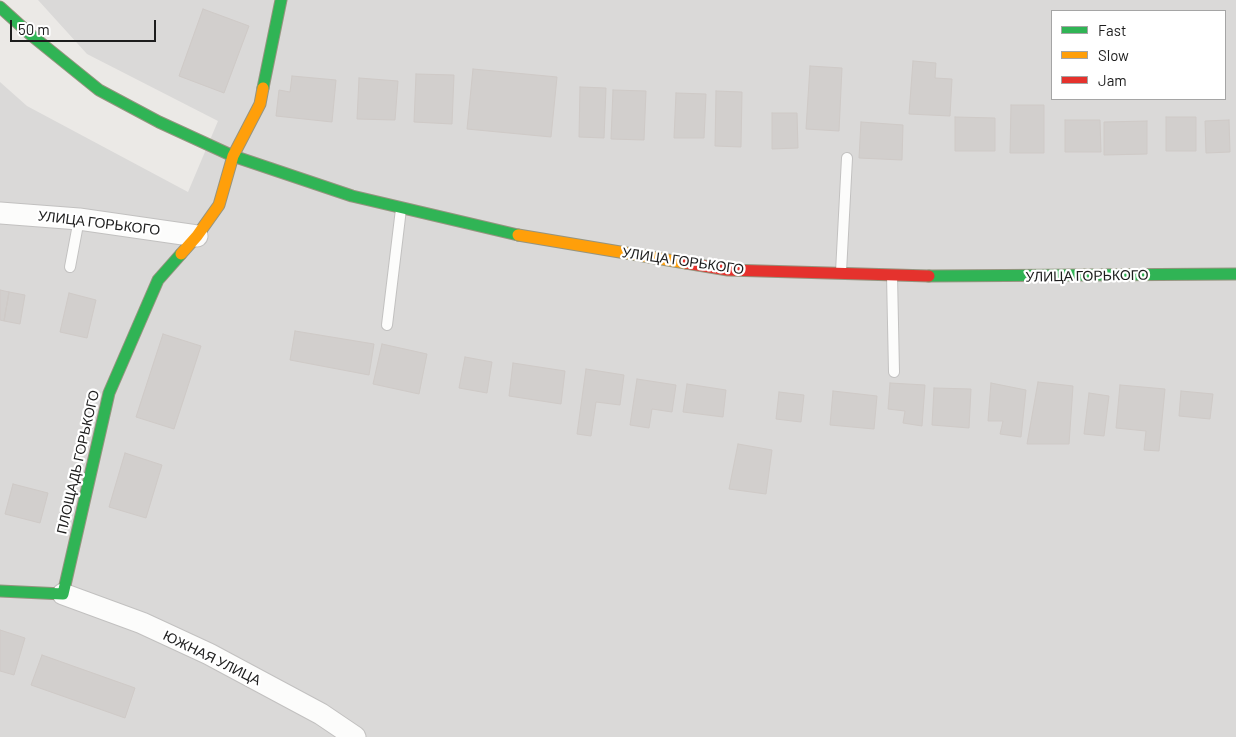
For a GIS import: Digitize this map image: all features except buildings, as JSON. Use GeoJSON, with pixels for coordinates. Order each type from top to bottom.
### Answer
{"type":"FeatureCollection","features":[{"type":"Feature","properties":{"kind":"main road","name":"ПЛОЩАДЬ ГОРЬКОГО"},"geometry":{"type":"LineString","coordinates":[[63,594],[109,393],[158,280],[197,236],[219,204],[233,156],[260,104],[281,0]]}},
{"type":"Feature","properties":{"kind":"main road","name":"УЛИЦА ГОРЬКОГО"},"geometry":{"type":"LineString","coordinates":[[0,7],[31,35],[99,90],[159,122],[233,156],[352,196],[510,234],[728,270],[1021,277],[1236,274]]}},
{"type":"Feature","properties":{"kind":"main road"},"geometry":{"type":"LineString","coordinates":[[0,591],[63,594]]}},
{"type":"Feature","properties":{"kind":"street","name":"УЛИЦА ГОРЬКОГО"},"geometry":{"type":"LineString","coordinates":[[0,212],[79,219],[197,236]]}},
{"type":"Feature","properties":{"kind":"street","name":"ЮЖНАЯ УЛИЦА"},"geometry":{"type":"LineString","coordinates":[[63,594],[142,623],[209,654],[321,714],[355,737]]}},
{"type":"Feature","properties":{"kind":"lane"},"geometry":{"type":"LineString","coordinates":[[841,272],[847,158]]}},
{"type":"Feature","properties":{"kind":"lane"},"geometry":{"type":"LineString","coordinates":[[387,325],[401,208]]}},
{"type":"Feature","properties":{"kind":"lane"},"geometry":{"type":"LineString","coordinates":[[70,267],[79,219]]}},
{"type":"Feature","properties":{"kind":"lane"},"geometry":{"type":"LineString","coordinates":[[892,274],[894,372]]}},
{"type":"Feature","properties":{"kind":"shaded area"},"geometry":{"type":"Polygon","coordinates":[[[38,0],[1236,0],[1236,737],[0,737],[0,82],[27,106],[188,192],[218,121],[87,54],[38,0]]]}},
{"type":"Feature","properties":{"kind":"traffic: fast"},"geometry":{"type":"LineString","coordinates":[[263,88],[281,0]]}},
{"type":"Feature","properties":{"kind":"traffic: fast"},"geometry":{"type":"LineString","coordinates":[[0,7],[31,35],[99,90],[159,122],[233,156],[352,196],[518,235]]}},
{"type":"Feature","properties":{"kind":"traffic: fast"},"geometry":{"type":"LineString","coordinates":[[0,591],[63,594],[109,393],[158,280],[181,254]]}},
{"type":"Feature","properties":{"kind":"traffic: fast"},"geometry":{"type":"LineString","coordinates":[[929,276],[1236,274]]}},
{"type":"Feature","properties":{"kind":"traffic: slow"},"geometry":{"type":"LineString","coordinates":[[181,254],[197,236],[219,205],[233,156],[260,104],[263,88]]}},
{"type":"Feature","properties":{"kind":"traffic: slow"},"geometry":{"type":"LineString","coordinates":[[518,235],[686,263]]}},
{"type":"Feature","properties":{"kind":"traffic: jam"},"geometry":{"type":"LineString","coordinates":[[686,263],[728,270],[929,276]]}}]}
